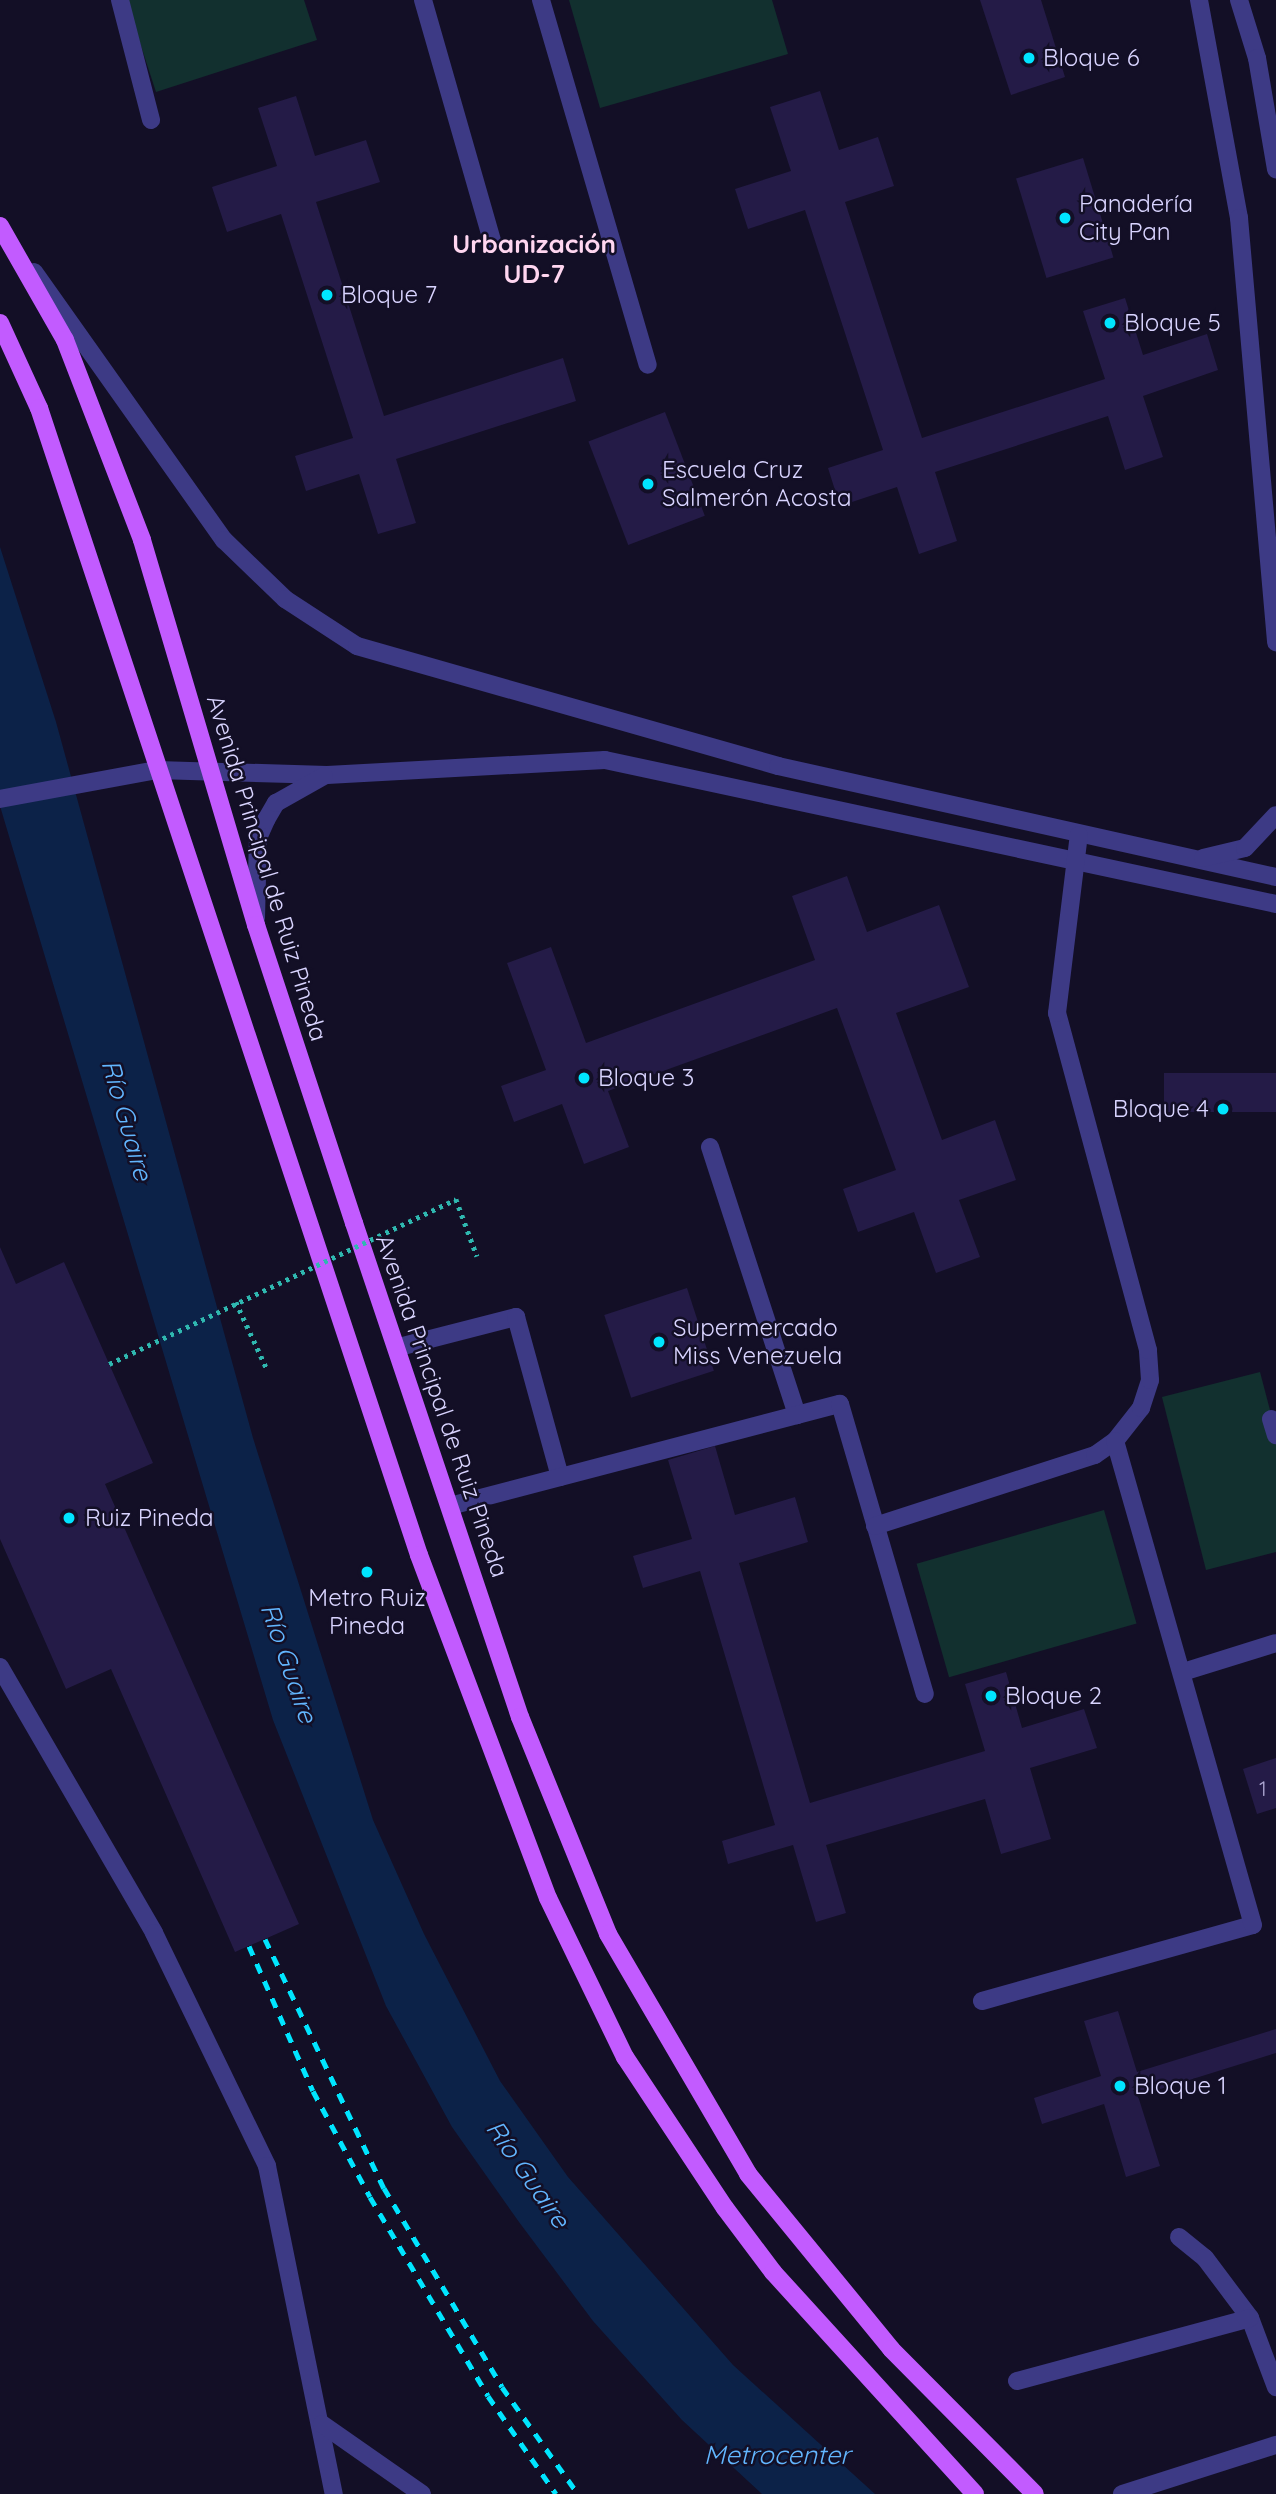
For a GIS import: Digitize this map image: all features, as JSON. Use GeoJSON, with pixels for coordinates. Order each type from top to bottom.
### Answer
{"type":"FeatureCollection","features":[{"type":"Feature","properties":{"kind":"main road","name":"Avenida Principal de Ruiz Pineda"},"geometry":{"type":"LineString","coordinates":[[0,226],[23,258],[65,340],[138,527],[256,925],[450,1506],[554,1812],[608,1934],[703,2106],[817,2263],[891,2349],[1035,2494]]}},
{"type":"Feature","properties":{"kind":"main road"},"geometry":{"type":"LineString","coordinates":[[0,323],[39,408],[157,770],[468,1693],[518,1831],[599,2008],[689,2155],[773,2272],[975,2494]]}},
{"type":"Feature","properties":{"kind":"street"},"geometry":{"type":"LineString","coordinates":[[120,0],[151,120]]}},
{"type":"Feature","properties":{"kind":"street"},"geometry":{"type":"LineString","coordinates":[[423,0],[492,240]]}},
{"type":"Feature","properties":{"kind":"street"},"geometry":{"type":"LineString","coordinates":[[541,0],[648,365]]}},
{"type":"Feature","properties":{"kind":"street"},"geometry":{"type":"LineString","coordinates":[[1199,0],[1239,218],[1276,642]]}},
{"type":"Feature","properties":{"kind":"street"},"geometry":{"type":"LineString","coordinates":[[1239,0],[1257,58],[1276,169]]}},
{"type":"Feature","properties":{"kind":"street"},"geometry":{"type":"LineString","coordinates":[[23,258],[224,540],[285,599],[334,634],[386,658],[778,766],[1179,858],[1276,877]]}},
{"type":"Feature","properties":{"kind":"street"},"geometry":{"type":"LineString","coordinates":[[0,799],[157,770],[327,775],[605,760],[1276,904]]}},
{"type":"Feature","properties":{"kind":"street"},"geometry":{"type":"LineString","coordinates":[[256,925],[258,838],[266,820],[276,803],[327,775]]}},
{"type":"Feature","properties":{"kind":"street"},"geometry":{"type":"LineString","coordinates":[[1179,858],[1219,858],[1245,848],[1276,815]]}},
{"type":"Feature","properties":{"kind":"street"},"geometry":{"type":"LineString","coordinates":[[875,1526],[1095,1455],[1115,1441],[1141,1408],[1150,1380],[1148,1350],[1058,1013],[1079,835]]}},
{"type":"Feature","properties":{"kind":"street"},"geometry":{"type":"LineString","coordinates":[[710,1147],[797,1415]]}},
{"type":"Feature","properties":{"kind":"street"},"geometry":{"type":"LineString","coordinates":[[398,1347],[516,1317],[560,1476]]}},
{"type":"Feature","properties":{"kind":"street"},"geometry":{"type":"LineString","coordinates":[[450,1506],[840,1404],[925,1694]]}},
{"type":"Feature","properties":{"kind":"street"},"geometry":{"type":"LineString","coordinates":[[982,2001],[1253,1925],[1115,1441]]}},
{"type":"Feature","properties":{"kind":"street"},"geometry":{"type":"LineString","coordinates":[[1183,1672],[1276,1643]]}},
{"type":"Feature","properties":{"kind":"street"},"geometry":{"type":"LineString","coordinates":[[0,1667],[154,1933],[267,2166],[322,2424],[334,2494]]}},
{"type":"Feature","properties":{"kind":"street"},"geometry":{"type":"LineString","coordinates":[[1179,2237],[1205,2258],[1250,2318],[1274,2378]]}},
{"type":"Feature","properties":{"kind":"street"},"geometry":{"type":"LineString","coordinates":[[1017,2381],[1250,2318]]}},
{"type":"Feature","properties":{"kind":"street"},"geometry":{"type":"LineString","coordinates":[[322,2424],[422,2494]]}},
{"type":"Feature","properties":{"kind":"street"},"geometry":{"type":"LineString","coordinates":[[1122,2494],[1276,2445]]}},
{"type":"Feature","properties":{"kind":"path"},"geometry":{"type":"LineString","coordinates":[[109,1364],[456,1199],[477,1256]]}},
{"type":"Feature","properties":{"kind":"path"},"geometry":{"type":"LineString","coordinates":[[236,1302],[267,1369]]}},
{"type":"Feature","properties":{"kind":"green space"},"geometry":{"type":"Polygon","coordinates":[[[126,0],[304,0],[317,40],[156,92],[126,0]]]}},
{"type":"Feature","properties":{"kind":"green space"},"geometry":{"type":"Polygon","coordinates":[[[569,0],[772,0],[788,54],[600,108],[569,0]]]}},
{"type":"Feature","properties":{"kind":"green space"},"geometry":{"type":"Polygon","coordinates":[[[1260,1372],[1276,1433],[1276,1552],[1206,1570],[1162,1397],[1260,1372]]]}},
{"type":"Feature","properties":{"kind":"green space"},"geometry":{"type":"Polygon","coordinates":[[[1104,1510],[1137,1623],[949,1677],[917,1564],[1104,1510]]]}},
{"type":"Feature","properties":{"kind":"water","name":"Metrocenter"},"geometry":{"type":"Polygon","coordinates":[[[0,547],[56,722],[253,1438],[373,1820],[424,1934],[500,2081],[568,2177],[733,2365],[875,2494],[762,2494],[682,2420],[593,2321],[519,2222],[452,2127],[386,2006],[273,1720],[0,806],[0,547]]]}},
{"type":"Feature","properties":{"kind":"building","name":"Bloque 6"},"geometry":{"type":"Polygon","coordinates":[[[980,0],[1041,0],[1065,77],[1011,95],[980,0]]]}},
{"type":"Feature","properties":{"kind":"building","name":"Bloque 5"},"geometry":{"type":"Polygon","coordinates":[[[820,91],[839,150],[878,137],[894,186],[845,202],[922,438],[1105,379],[1083,311],[1125,298],[1143,355],[1207,334],[1218,370],[1143,396],[1163,457],[1125,470],[1108,416],[935,472],[957,541],[919,554],[897,487],[840,506],[828,468],[883,450],[805,210],[748,229],[735,189],[791,171],[770,107],[820,91]]]}},
{"type":"Feature","properties":{"kind":"building","name":"Bloque 7"},"geometry":{"type":"Polygon","coordinates":[[[296,96],[315,156],[366,140],[380,182],[316,202],[384,416],[563,358],[576,401],[396,459],[416,523],[378,534],[359,474],[306,491],[295,456],[353,438],[281,214],[227,232],[212,187],[277,166],[258,108],[296,96]]]}},
{"type":"Feature","properties":{"kind":"building","name":"Panadería City Pan"},"geometry":{"type":"Polygon","coordinates":[[[1083,158],[1113,257],[1046,278],[1016,178],[1083,158]]]}},
{"type":"Feature","properties":{"kind":"building","name":"Escuela Cruz Salmerón Acosta"},"geometry":{"type":"Polygon","coordinates":[[[665,412],[705,516],[628,545],[588,441],[665,412]]]}},
{"type":"Feature","properties":{"kind":"building","name":"Bloque 3"},"geometry":{"type":"Polygon","coordinates":[[[847,876],[867,932],[939,905],[969,987],[896,1013],[942,1140],[995,1120],[1016,1180],[959,1200],[980,1257],[936,1273],[914,1212],[858,1232],[843,1189],[896,1170],[837,1008],[608,1091],[629,1147],[584,1164],[562,1104],[514,1122],[501,1086],[546,1070],[507,963],[551,947],[586,1043],[815,960],[792,896],[847,876]]]}},
{"type":"Feature","properties":{"kind":"building"},"geometry":{"type":"Polygon","coordinates":[[[1164,1073],[1276,1073],[1276,1112],[1164,1112],[1164,1073]]]}},
{"type":"Feature","properties":{"kind":"building"},"geometry":{"type":"Polygon","coordinates":[[[0,1247],[16,1284],[64,1262],[153,1463],[105,1484],[299,1924],[235,1952],[111,1669],[66,1689],[0,1539],[0,1247]]]}},
{"type":"Feature","properties":{"kind":"building","name":"Supermercado Miss Venezuela"},"geometry":{"type":"Polygon","coordinates":[[[687,1288],[714,1371],[631,1398],[604,1315],[687,1288]]]}},
{"type":"Feature","properties":{"kind":"building","name":"Bloque 2"},"geometry":{"type":"Polygon","coordinates":[[[715,1446],[735,1515],[795,1497],[808,1542],[739,1563],[810,1803],[985,1751],[965,1684],[1006,1672],[1022,1728],[1084,1709],[1097,1748],[1030,1768],[1051,1839],[1001,1854],[985,1799],[826,1845],[846,1913],[816,1922],[793,1845],[728,1864],[722,1841],[775,1825],[700,1571],[643,1588],[633,1556],[692,1539],[668,1460],[715,1446]]]}},
{"type":"Feature","properties":{"kind":"building"},"geometry":{"type":"Polygon","coordinates":[[[1276,1758],[1276,1808],[1257,1814],[1243,1769],[1276,1758]]]}},
{"type":"Feature","properties":{"kind":"building","name":"Bloque 1"},"geometry":{"type":"Polygon","coordinates":[[[1118,2011],[1137,2072],[1276,2029],[1276,2053],[1138,2096],[1160,2166],[1126,2177],[1104,2104],[1042,2124],[1034,2098],[1101,2076],[1084,2021],[1118,2011]]]}},
{"type":"Feature","properties":{"kind":"railway"},"geometry":{"type":"LineString","coordinates":[[265,1939],[384,2188],[502,2387],[578,2494]]}},
{"type":"Feature","properties":{"kind":"railway"},"geometry":{"type":"LineString","coordinates":[[249,1946],[313,2091],[370,2197],[488,2396],[556,2494]]}},
{"type":"Feature","properties":{"kind":"place","name":"Bloque 6"},"geometry":{"type":"Point","coordinates":[1029,58]}},
{"type":"Feature","properties":{"kind":"place","name":"Panadería City Pan"},"geometry":{"type":"Point","coordinates":[1065,218]}},
{"type":"Feature","properties":{"kind":"place","name":"Bloque 7"},"geometry":{"type":"Point","coordinates":[327,295]}},
{"type":"Feature","properties":{"kind":"place","name":"Bloque 5"},"geometry":{"type":"Point","coordinates":[1110,323]}},
{"type":"Feature","properties":{"kind":"place","name":"Escuela Cruz Salmerón Acosta"},"geometry":{"type":"Point","coordinates":[648,484]}},
{"type":"Feature","properties":{"kind":"place","name":"Bloque 3"},"geometry":{"type":"Point","coordinates":[584,1078]}},
{"type":"Feature","properties":{"kind":"place","name":"Bloque 4"},"geometry":{"type":"Point","coordinates":[1223,1109]}},
{"type":"Feature","properties":{"kind":"place","name":"Supermercado Miss Venezuela"},"geometry":{"type":"Point","coordinates":[659,1342]}},
{"type":"Feature","properties":{"kind":"place","name":"Ruiz Pineda"},"geometry":{"type":"Point","coordinates":[69,1518]}},
{"type":"Feature","properties":{"kind":"place","name":"Metro Ruiz Pineda"},"geometry":{"type":"Point","coordinates":[367,1572]}},
{"type":"Feature","properties":{"kind":"place","name":"Bloque 2"},"geometry":{"type":"Point","coordinates":[991,1696]}},
{"type":"Feature","properties":{"kind":"place","name":"Bloque 1"},"geometry":{"type":"Point","coordinates":[1120,2086]}},
{"type":"Feature","properties":{"kind":"district","name":"Urbanización UD-7"},"geometry":{"type":"Point","coordinates":[534,259]}},
{"type":"Feature","properties":{"kind":"water label","name":"Río Guaire"},"geometry":{"type":"Point","coordinates":[127,1120]}},
{"type":"Feature","properties":{"kind":"water label","name":"Río Guaire"},"geometry":{"type":"Point","coordinates":[289,1663]}},
{"type":"Feature","properties":{"kind":"water label","name":"Río Guaire"},"geometry":{"type":"Point","coordinates":[528,2174]}}]}
